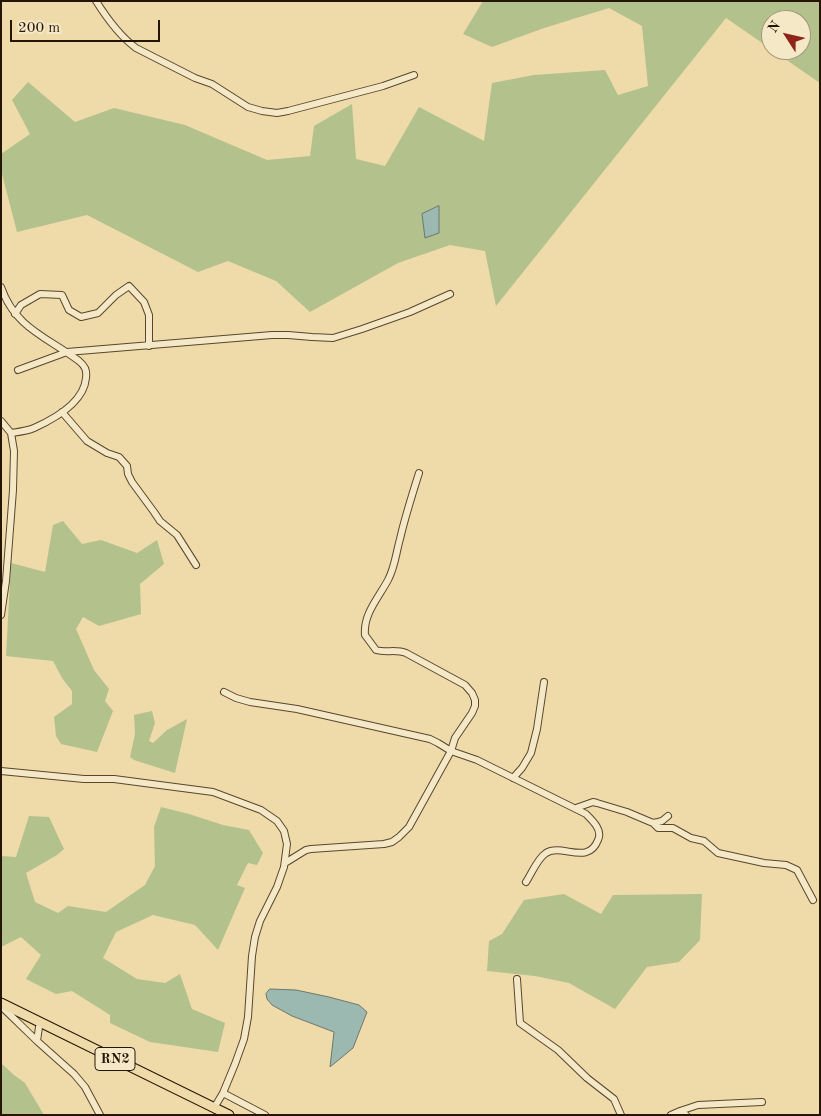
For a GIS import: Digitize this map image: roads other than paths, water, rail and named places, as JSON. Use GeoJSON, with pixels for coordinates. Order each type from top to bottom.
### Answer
{"type":"FeatureCollection","features":[{"type":"Feature","properties":{"kind":"highway","name":"RN2"},"geometry":{"type":"LineString","coordinates":[[1,1004],[229,1115]]}},
{"type":"Feature","properties":{"kind":"street"},"geometry":{"type":"LineString","coordinates":[[96,1],[118,30],[136,48],[195,78],[212,84],[254,109],[277,112],[288,111],[414,76]]}},
{"type":"Feature","properties":{"kind":"street"},"geometry":{"type":"LineString","coordinates":[[15,314],[21,305],[40,294],[62,295],[70,310],[81,316],[98,313],[116,295],[129,286],[144,302],[149,315],[149,346]]}},
{"type":"Feature","properties":{"kind":"street"},"geometry":{"type":"LineString","coordinates":[[1,287],[7,302],[15,314],[32,330],[68,352],[85,366],[87,372],[84,388],[72,404],[32,429],[11,433]]}},
{"type":"Feature","properties":{"kind":"street"},"geometry":{"type":"LineString","coordinates":[[18,370],[68,352],[272,335],[333,338],[410,312],[450,294]]}},
{"type":"Feature","properties":{"kind":"street"},"geometry":{"type":"LineString","coordinates":[[62,412],[87,442],[123,460],[132,482],[160,521],[178,535],[196,565]]}},
{"type":"Feature","properties":{"kind":"street"},"geometry":{"type":"LineString","coordinates":[[1,421],[11,433],[14,452],[6,581],[1,615]]}},
{"type":"Feature","properties":{"kind":"street"},"geometry":{"type":"LineString","coordinates":[[285,862],[311,848],[384,844],[399,838],[409,827],[475,706],[472,693],[465,685],[406,653],[376,650],[365,635],[365,624],[373,604],[389,578],[395,562],[419,473]]}},
{"type":"Feature","properties":{"kind":"street"},"geometry":{"type":"LineString","coordinates":[[512,778],[522,768],[532,753],[544,682]]}},
{"type":"Feature","properties":{"kind":"street"},"geometry":{"type":"LineString","coordinates":[[224,692],[250,702],[297,709],[420,736],[438,743],[451,751],[477,760],[586,814],[598,828],[600,836],[598,842],[588,852],[554,850],[547,852],[541,857],[526,882]]}},
{"type":"Feature","properties":{"kind":"street"},"geometry":{"type":"LineString","coordinates":[[1,771],[84,779],[114,779],[213,792],[254,807],[278,821],[286,837],[285,862],[277,887],[260,921],[255,937],[248,1017],[244,1039],[223,1093],[214,1108]]}},
{"type":"Feature","properties":{"kind":"street"},"geometry":{"type":"LineString","coordinates":[[576,808],[592,802],[653,822],[662,821],[668,816]]}},
{"type":"Feature","properties":{"kind":"street"},"geometry":{"type":"LineString","coordinates":[[653,822],[658,828],[673,828],[691,838],[704,842],[718,853],[764,863],[786,865],[797,870],[813,900]]}},
{"type":"Feature","properties":{"kind":"street"},"geometry":{"type":"LineString","coordinates":[[517,979],[520,1023],[558,1050],[587,1078],[614,1099],[621,1115]]}},
{"type":"Feature","properties":{"kind":"street"},"geometry":{"type":"LineString","coordinates":[[1,1004],[37,1041],[74,1074],[85,1087],[100,1115]]}},
{"type":"Feature","properties":{"kind":"street"},"geometry":{"type":"LineString","coordinates":[[37,1041],[39,1027],[42,1023]]}},
{"type":"Feature","properties":{"kind":"street"},"geometry":{"type":"LineString","coordinates":[[223,1093],[265,1115]]}},
{"type":"Feature","properties":{"kind":"street"},"geometry":{"type":"LineString","coordinates":[[671,1115],[683,1113],[698,1105],[762,1102]]}},
{"type":"Feature","properties":{"kind":"water"},"geometry":{"type":"Polygon","coordinates":[[[439,206],[439,233],[425,238],[422,214],[439,206]]]}},
{"type":"Feature","properties":{"kind":"water"},"geometry":{"type":"Polygon","coordinates":[[[270,989],[296,990],[359,1005],[367,1012],[353,1048],[330,1067],[334,1032],[292,1016],[272,1005],[267,999],[266,994],[270,989]]]}}]}
